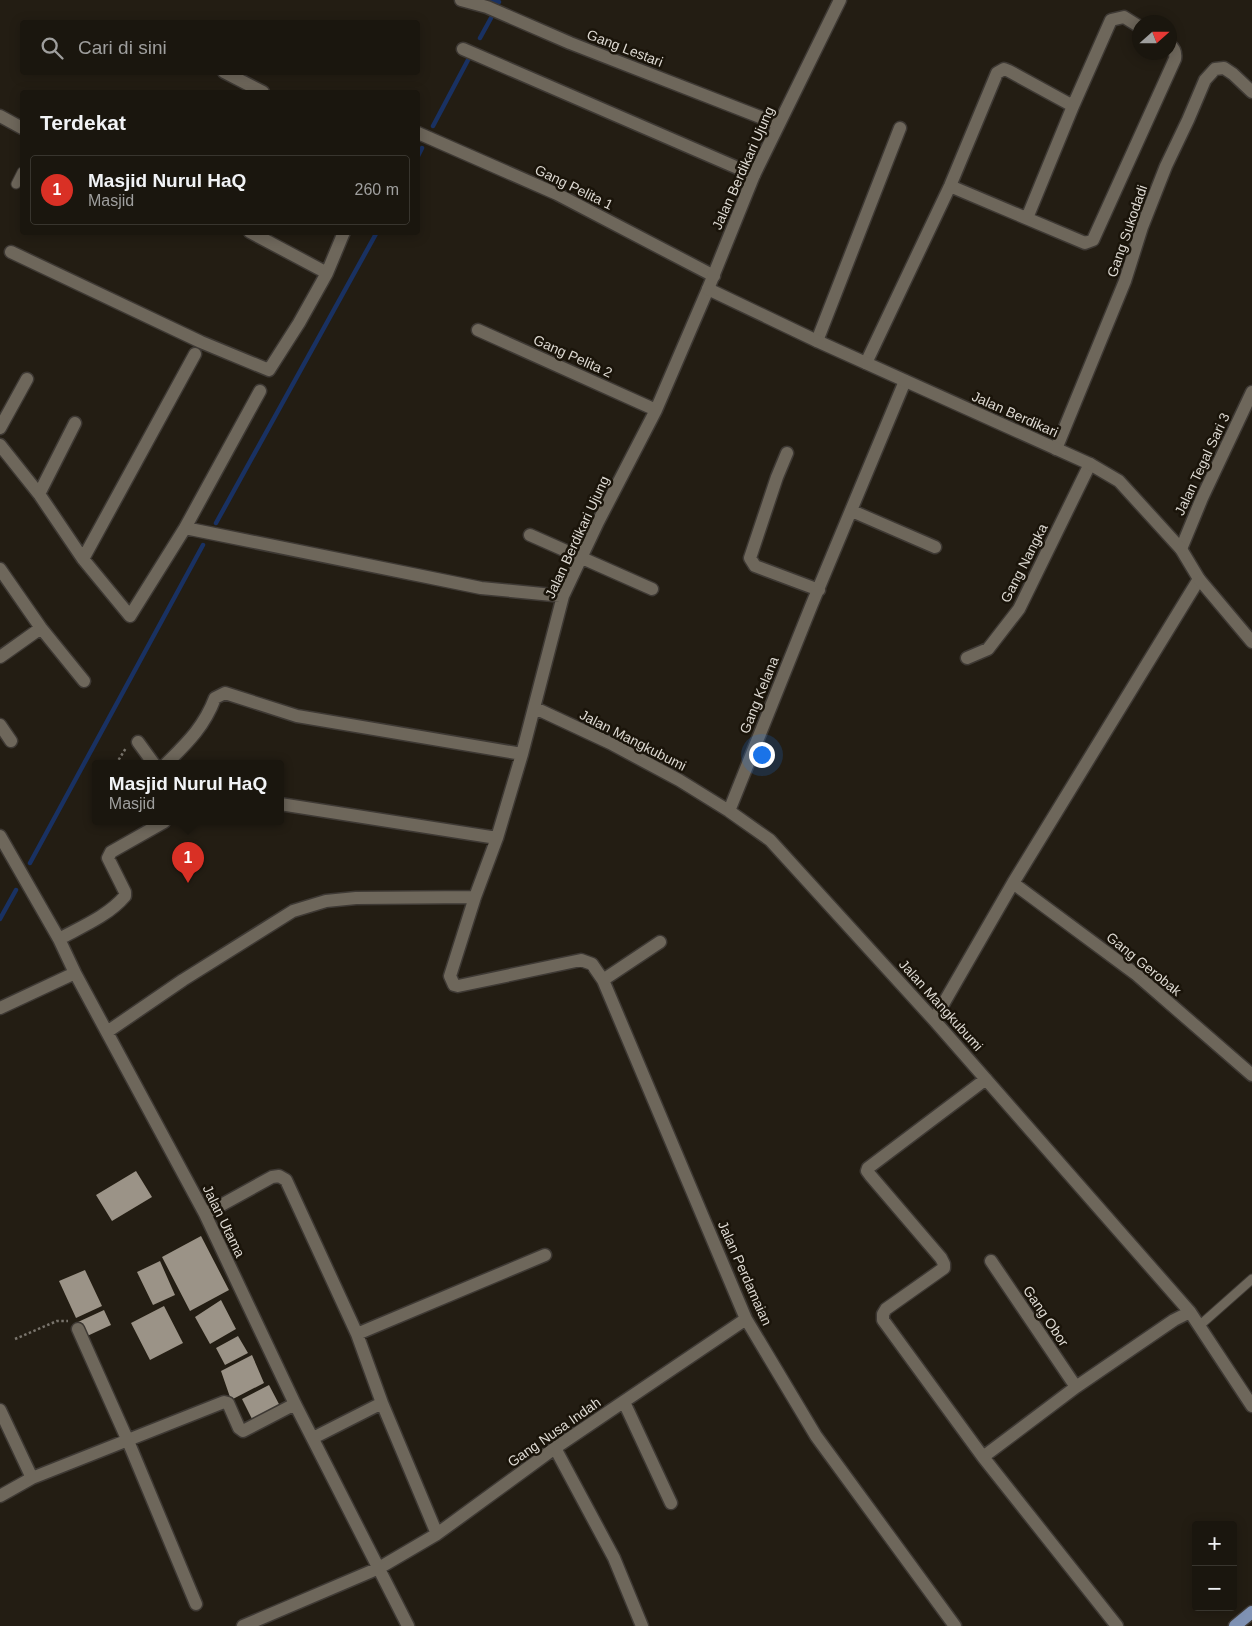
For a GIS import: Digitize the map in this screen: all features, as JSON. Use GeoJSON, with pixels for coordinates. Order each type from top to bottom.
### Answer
{"type":"FeatureCollection","features":[{"type":"Feature","properties":{"kind":"main road"},"geometry":{"type":"LineString","coordinates":[[1235,1626],[1252,1612]]}},
{"type":"Feature","properties":{"kind":"street","name":"Gang Lestari"},"geometry":{"type":"LineString","coordinates":[[462,0],[488,7],[570,42],[778,124]]}},
{"type":"Feature","properties":{"kind":"street","name":"Jalan Berdikari Ujung"},"geometry":{"type":"LineString","coordinates":[[603,980],[592,964],[581,960],[458,986],[454,985],[450,976],[475,897],[497,838],[522,754],[563,596],[656,410],[714,276],[754,175],[840,0]]}},
{"type":"Feature","properties":{"kind":"street"},"geometry":{"type":"LineString","coordinates":[[1027,218],[1111,20],[1124,17],[1132,22]]}},
{"type":"Feature","properties":{"kind":"street"},"geometry":{"type":"LineString","coordinates":[[463,48],[754,175]]}},
{"type":"Feature","properties":{"kind":"street"},"geometry":{"type":"LineString","coordinates":[[950,186],[1085,243],[1093,240],[1175,60]]}},
{"type":"Feature","properties":{"kind":"street","name":"Gang Sukodadi"},"geometry":{"type":"LineString","coordinates":[[1056,449],[1125,281],[1142,227],[1166,166],[1205,80],[1215,69],[1224,68],[1252,92]]}},
{"type":"Feature","properties":{"kind":"street"},"geometry":{"type":"LineString","coordinates":[[866,363],[950,186],[1000,70],[1004,69],[1073,106]]}},
{"type":"Feature","properties":{"kind":"street"},"geometry":{"type":"LineString","coordinates":[[230,75],[259,90]]}},
{"type":"Feature","properties":{"kind":"street"},"geometry":{"type":"LineString","coordinates":[[0,116],[20,127]]}},
{"type":"Feature","properties":{"kind":"street"},"geometry":{"type":"LineString","coordinates":[[816,341],[900,128]]}},
{"type":"Feature","properties":{"kind":"street","name":"Gang Pelita 1"},"geometry":{"type":"LineString","coordinates":[[420,134],[557,194],[714,276]]}},
{"type":"Feature","properties":{"kind":"street"},"geometry":{"type":"LineString","coordinates":[[256,235],[327,273]]}},
{"type":"Feature","properties":{"kind":"street"},"geometry":{"type":"LineString","coordinates":[[11,252],[192,338],[269,370],[299,323],[327,273],[343,235]]}},
{"type":"Feature","properties":{"kind":"street","name":"Jalan Berdikari"},"geometry":{"type":"LineString","coordinates":[[708,289],[816,341],[1090,464],[1119,481],[1181,549],[1199,579],[1252,642]]}},
{"type":"Feature","properties":{"kind":"street","name":"Gang Pelita 2"},"geometry":{"type":"LineString","coordinates":[[478,330],[656,410]]}},
{"type":"Feature","properties":{"kind":"street"},"geometry":{"type":"LineString","coordinates":[[83,559],[195,354]]}},
{"type":"Feature","properties":{"kind":"street"},"geometry":{"type":"LineString","coordinates":[[0,428],[27,379]]}},
{"type":"Feature","properties":{"kind":"street","name":"Gang Kelana"},"geometry":{"type":"LineString","coordinates":[[729,811],[905,381]]}},
{"type":"Feature","properties":{"kind":"street"},"geometry":{"type":"LineString","coordinates":[[0,444],[39,494],[83,559],[130,616],[185,528],[260,391]]}},
{"type":"Feature","properties":{"kind":"street","name":"Jalan Tegal Sari 3"},"geometry":{"type":"LineString","coordinates":[[1181,549],[1205,490],[1252,392]]}},
{"type":"Feature","properties":{"kind":"street"},"geometry":{"type":"LineString","coordinates":[[39,494],[75,423]]}},
{"type":"Feature","properties":{"kind":"street"},"geometry":{"type":"LineString","coordinates":[[787,454],[750,558],[755,566],[819,590]]}},
{"type":"Feature","properties":{"kind":"street","name":"Gang Nangka"},"geometry":{"type":"LineString","coordinates":[[967,658],[988,649],[1019,609],[1090,464]]}},
{"type":"Feature","properties":{"kind":"street"},"geometry":{"type":"LineString","coordinates":[[852,511],[935,547]]}},
{"type":"Feature","properties":{"kind":"street"},"geometry":{"type":"LineString","coordinates":[[185,528],[481,588],[563,596]]}},
{"type":"Feature","properties":{"kind":"street"},"geometry":{"type":"LineString","coordinates":[[530,535],[652,590]]}},
{"type":"Feature","properties":{"kind":"street"},"geometry":{"type":"LineString","coordinates":[[0,569],[41,628],[84,681]]}},
{"type":"Feature","properties":{"kind":"street"},"geometry":{"type":"LineString","coordinates":[[934,1020],[1013,883],[1199,579]]}},
{"type":"Feature","properties":{"kind":"street"},"geometry":{"type":"LineString","coordinates":[[0,657],[41,628]]}},
{"type":"Feature","properties":{"kind":"street"},"geometry":{"type":"LineString","coordinates":[[170,760],[198,731],[209,714],[215,698],[225,693],[297,716],[522,754]]}},
{"type":"Feature","properties":{"kind":"street","name":"Jalan Mangkubumi"},"geometry":{"type":"LineString","coordinates":[[535,708],[610,743],[679,780],[729,811],[770,840],[934,1020],[1190,1312],[1252,1406]]}},
{"type":"Feature","properties":{"kind":"street"},"geometry":{"type":"LineString","coordinates":[[0,725],[11,741]]}},
{"type":"Feature","properties":{"kind":"street"},"geometry":{"type":"LineString","coordinates":[[138,742],[151,760]]}},
{"type":"Feature","properties":{"kind":"street"},"geometry":{"type":"LineString","coordinates":[[284,805],[497,838]]}},
{"type":"Feature","properties":{"kind":"street"},"geometry":{"type":"LineString","coordinates":[[59,939],[94,920],[121,901],[125,896],[125,892],[108,858],[111,852],[159,825]]}},
{"type":"Feature","properties":{"kind":"street","name":"Jalan Utama"},"geometry":{"type":"LineString","coordinates":[[0,836],[59,939],[75,973],[205,1214],[295,1404],[408,1626]]}},
{"type":"Feature","properties":{"kind":"street","name":"Gang Gerobak"},"geometry":{"type":"LineString","coordinates":[[1013,883],[1136,975],[1252,1075]]}},
{"type":"Feature","properties":{"kind":"street"},"geometry":{"type":"LineString","coordinates":[[107,1032],[183,980],[293,911],[326,901],[356,898],[475,897]]}},
{"type":"Feature","properties":{"kind":"street"},"geometry":{"type":"LineString","coordinates":[[603,980],[660,942]]}},
{"type":"Feature","properties":{"kind":"street"},"geometry":{"type":"LineString","coordinates":[[0,1008],[75,973]]}},
{"type":"Feature","properties":{"kind":"street","name":"Jalan Perdamaian"},"geometry":{"type":"LineString","coordinates":[[603,980],[746,1319],[816,1436],[955,1626]]}},
{"type":"Feature","properties":{"kind":"street"},"geometry":{"type":"LineString","coordinates":[[986,1079],[868,1168],[867,1171],[941,1258],[944,1264],[944,1268],[886,1309],[883,1314],[883,1320],[983,1457],[1117,1626]]}},
{"type":"Feature","properties":{"kind":"street"},"geometry":{"type":"LineString","coordinates":[[205,1214],[272,1177],[279,1176],[286,1180],[357,1334],[382,1402],[437,1534]]}},
{"type":"Feature","properties":{"kind":"street"},"geometry":{"type":"LineString","coordinates":[[357,1334],[545,1255]]}},
{"type":"Feature","properties":{"kind":"street","name":"Gang Obor"},"geometry":{"type":"LineString","coordinates":[[991,1261],[1076,1387]]}},
{"type":"Feature","properties":{"kind":"street"},"geometry":{"type":"LineString","coordinates":[[983,1457],[1076,1387],[1174,1320],[1190,1312]]}},
{"type":"Feature","properties":{"kind":"street","name":"Gang Nusa Indah"},"geometry":{"type":"LineString","coordinates":[[243,1626],[379,1568],[437,1534],[555,1448],[746,1319]]}},
{"type":"Feature","properties":{"kind":"street"},"geometry":{"type":"LineString","coordinates":[[78,1329],[128,1441],[196,1604]]}},
{"type":"Feature","properties":{"kind":"street"},"geometry":{"type":"LineString","coordinates":[[0,1496],[32,1478],[224,1402],[228,1403],[239,1428],[243,1431],[295,1404]]}},
{"type":"Feature","properties":{"kind":"street"},"geometry":{"type":"LineString","coordinates":[[313,1438],[382,1402]]}},
{"type":"Feature","properties":{"kind":"street"},"geometry":{"type":"LineString","coordinates":[[624,1402],[671,1503]]}},
{"type":"Feature","properties":{"kind":"street"},"geometry":{"type":"LineString","coordinates":[[0,1410],[32,1478]]}},
{"type":"Feature","properties":{"kind":"street"},"geometry":{"type":"LineString","coordinates":[[555,1448],[614,1558],[642,1626]]}},
{"type":"Feature","properties":{"kind":"lane"},"geometry":{"type":"LineString","coordinates":[[16,184],[20,176]]}},
{"type":"Feature","properties":{"kind":"lane"},"geometry":{"type":"LineString","coordinates":[[1199,1326],[1252,1279]]}},
{"type":"Feature","properties":{"kind":"path"},"geometry":{"type":"LineString","coordinates":[[118,760],[126,747],[138,742]]}},
{"type":"Feature","properties":{"kind":"path"},"geometry":{"type":"LineString","coordinates":[[15,1339],[57,1321],[74,1323],[78,1329]]}},
{"type":"Feature","properties":{"kind":"building"},"geometry":{"type":"Polygon","coordinates":[[[136,1171],[152,1197],[112,1221],[96,1195],[136,1171]]]}},
{"type":"Feature","properties":{"kind":"building"},"geometry":{"type":"Polygon","coordinates":[[[201,1236],[229,1290],[190,1311],[162,1257],[201,1236]]]}},
{"type":"Feature","properties":{"kind":"building"},"geometry":{"type":"Polygon","coordinates":[[[160,1261],[175,1295],[153,1305],[137,1272],[160,1261]]]}},
{"type":"Feature","properties":{"kind":"building"},"geometry":{"type":"Polygon","coordinates":[[[85,1270],[102,1306],[76,1318],[59,1281],[85,1270]]]}},
{"type":"Feature","properties":{"kind":"building"},"geometry":{"type":"Polygon","coordinates":[[[221,1300],[236,1329],[210,1344],[195,1317],[221,1300]]]}},
{"type":"Feature","properties":{"kind":"building"},"geometry":{"type":"Polygon","coordinates":[[[164,1306],[183,1343],[150,1360],[131,1323],[164,1306]]]}},
{"type":"Feature","properties":{"kind":"building"},"geometry":{"type":"Polygon","coordinates":[[[104,1310],[111,1325],[85,1337],[78,1322],[104,1310]]]}},
{"type":"Feature","properties":{"kind":"building"},"geometry":{"type":"Polygon","coordinates":[[[238,1336],[248,1353],[225,1365],[216,1348],[238,1336]]]}},
{"type":"Feature","properties":{"kind":"building"},"geometry":{"type":"Polygon","coordinates":[[[252,1355],[264,1383],[231,1400],[221,1371],[252,1355]]]}},
{"type":"Feature","properties":{"kind":"building"},"geometry":{"type":"Polygon","coordinates":[[[269,1385],[280,1406],[252,1419],[242,1399],[269,1385]]]}},
{"type":"Feature","properties":{"kind":"waterway"},"geometry":{"type":"LineString","coordinates":[[490,0],[499,2]]}},
{"type":"Feature","properties":{"kind":"waterway"},"geometry":{"type":"LineString","coordinates":[[480,38],[491,18]]}},
{"type":"Feature","properties":{"kind":"waterway"},"geometry":{"type":"LineString","coordinates":[[433,126],[468,60]]}},
{"type":"Feature","properties":{"kind":"waterway"},"geometry":{"type":"LineString","coordinates":[[420,152],[422,148]]}},
{"type":"Feature","properties":{"kind":"waterway"},"geometry":{"type":"LineString","coordinates":[[216,523],[375,235]]}},
{"type":"Feature","properties":{"kind":"waterway"},"geometry":{"type":"LineString","coordinates":[[30,863],[203,545]]}},
{"type":"Feature","properties":{"kind":"waterway"},"geometry":{"type":"LineString","coordinates":[[0,919],[16,890]]}},
{"type":"Feature","properties":{"kind":"place","name":"Masjid Nurul HaQ"},"geometry":{"type":"Point","coordinates":[188,883]}}]}
